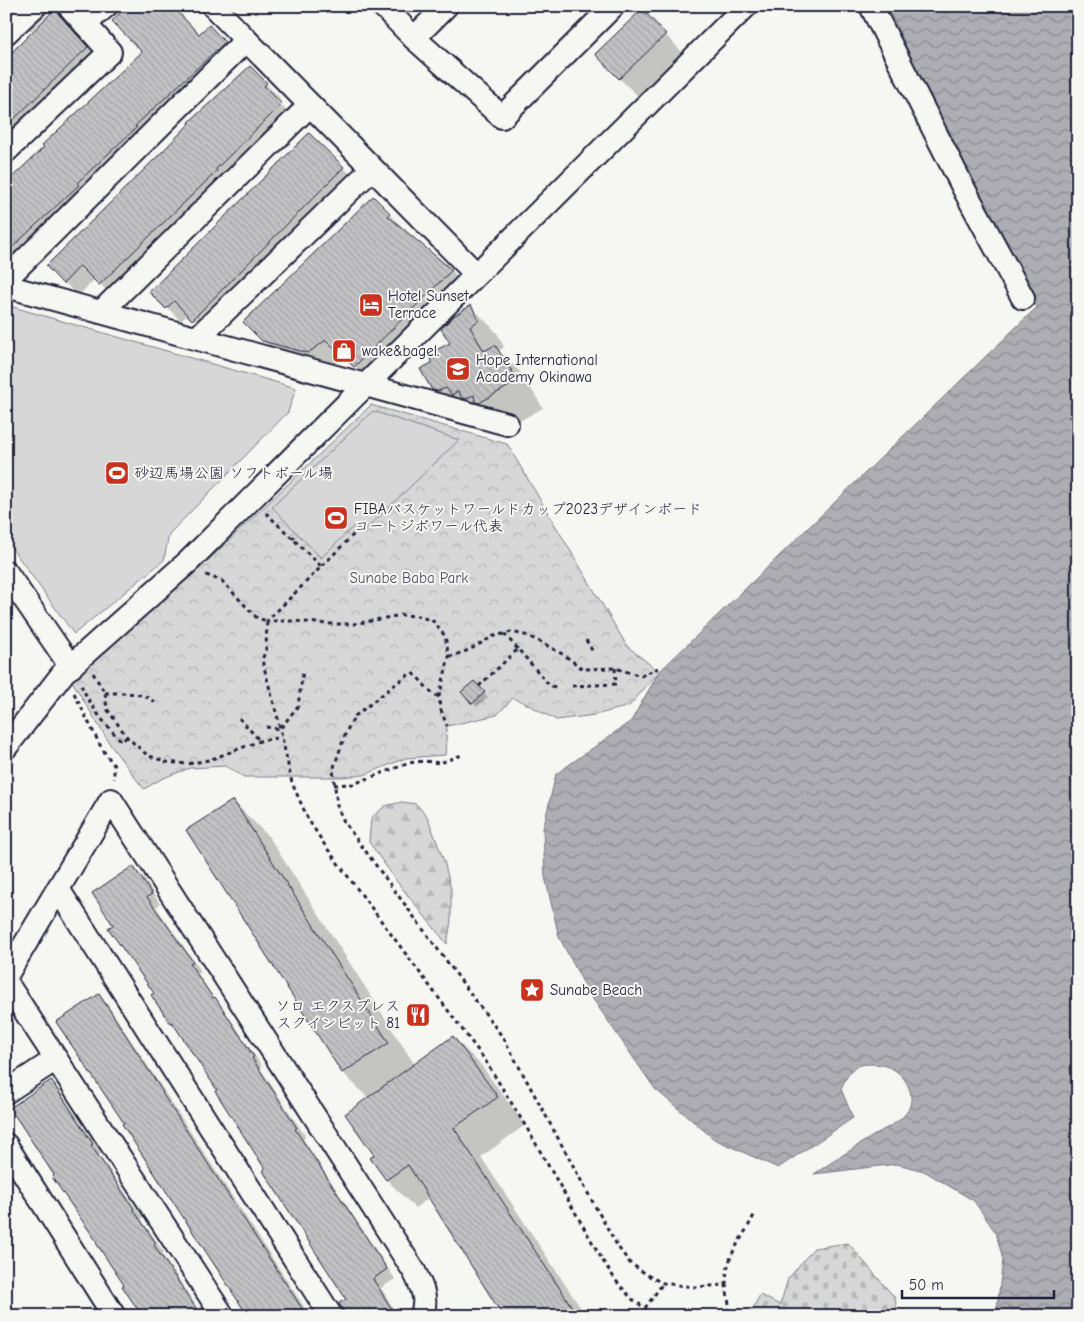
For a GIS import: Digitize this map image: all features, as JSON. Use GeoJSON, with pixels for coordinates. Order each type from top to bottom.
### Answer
{"type":"FeatureCollection","features":[{"type":"Feature","properties":{"kind":"street"},"geometry":{"type":"LineString","coordinates":[[6,33],[35,6]]}},
{"type":"Feature","properties":{"kind":"street"},"geometry":{"type":"LineString","coordinates":[[6,151],[110,52],[69,6]]}},
{"type":"Feature","properties":{"kind":"street"},"geometry":{"type":"LineString","coordinates":[[85,24],[106,6]]}},
{"type":"Feature","properties":{"kind":"street"},"geometry":{"type":"LineString","coordinates":[[213,6],[476,274]]}},
{"type":"Feature","properties":{"kind":"street"},"geometry":{"type":"LineString","coordinates":[[383,6],[414,38],[502,117],[613,6]]}},
{"type":"Feature","properties":{"kind":"street"},"geometry":{"type":"LineString","coordinates":[[414,38],[446,6]]}},
{"type":"Feature","properties":{"kind":"street"},"geometry":{"type":"LineString","coordinates":[[6,747],[76,670],[82,656],[189,561],[746,6]]}},
{"type":"Feature","properties":{"kind":"street"},"geometry":{"type":"LineString","coordinates":[[871,6],[965,191],[1023,298]]}},
{"type":"Feature","properties":{"kind":"street"},"geometry":{"type":"LineString","coordinates":[[6,279],[246,40]]}},
{"type":"Feature","properties":{"kind":"street"},"geometry":{"type":"LineString","coordinates":[[101,312],[310,105]]}},
{"type":"Feature","properties":{"kind":"street"},"geometry":{"type":"LineString","coordinates":[[198,338],[372,169]]}},
{"type":"Feature","properties":{"kind":"street"},"geometry":{"type":"LineString","coordinates":[[6,286],[507,424]]}},
{"type":"Feature","properties":{"kind":"street"},"geometry":{"type":"LineString","coordinates":[[6,572],[76,670]]}},
{"type":"Feature","properties":{"kind":"street"},"geometry":{"type":"LineString","coordinates":[[6,976],[111,800],[414,1271],[424,1290],[425,1309],[421,1316]]}},
{"type":"Feature","properties":{"kind":"street"},"geometry":{"type":"LineString","coordinates":[[58,890],[331,1316]]}},
{"type":"Feature","properties":{"kind":"street"},"geometry":{"type":"LineString","coordinates":[[6,982],[223,1316]]}},
{"type":"Feature","properties":{"kind":"street"},"geometry":{"type":"LineString","coordinates":[[6,1092],[56,1059]]}},
{"type":"Feature","properties":{"kind":"street"},"geometry":{"type":"LineString","coordinates":[[6,1145],[114,1316]]}},
{"type":"Feature","properties":{"kind":"path"},"geometry":{"type":"LineString","coordinates":[[252,499],[322,568]]}},
{"type":"Feature","properties":{"kind":"path"},"geometry":{"type":"LineString","coordinates":[[359,529],[322,568],[267,620],[266,649],[262,660],[292,783],[308,820],[326,847],[485,1060],[616,1282],[632,1299],[646,1308],[649,1316]]}},
{"type":"Feature","properties":{"kind":"path"},"geometry":{"type":"LineString","coordinates":[[292,539],[298,533]]}},
{"type":"Feature","properties":{"kind":"path"},"geometry":{"type":"LineString","coordinates":[[189,561],[198,570],[222,581],[257,618],[354,624],[401,615],[418,616],[433,621],[445,636],[449,657],[439,697],[441,710],[447,726]]}},
{"type":"Feature","properties":{"kind":"path"},"geometry":{"type":"LineString","coordinates":[[449,657],[469,650],[494,636],[512,632],[526,635],[542,642],[584,669],[615,668],[641,676],[658,668]]}},
{"type":"Feature","properties":{"kind":"path"},"geometry":{"type":"LineString","coordinates":[[504,634],[550,686],[557,687]]}},
{"type":"Feature","properties":{"kind":"path"},"geometry":{"type":"LineString","coordinates":[[586,640],[593,652]]}},
{"type":"Feature","properties":{"kind":"path"},"geometry":{"type":"LineString","coordinates":[[479,686],[518,649]]}},
{"type":"Feature","properties":{"kind":"path"},"geometry":{"type":"LineString","coordinates":[[572,686],[616,684],[615,668]]}},
{"type":"Feature","properties":{"kind":"path"},"geometry":{"type":"LineString","coordinates":[[76,670],[105,693],[134,694],[150,698],[156,703]]}},
{"type":"Feature","properties":{"kind":"path"},"geometry":{"type":"LineString","coordinates":[[76,670],[83,691],[109,729],[122,741],[127,737]]}},
{"type":"Feature","properties":{"kind":"path"},"geometry":{"type":"LineString","coordinates":[[76,670],[102,749],[114,765],[114,785],[111,800]]}},
{"type":"Feature","properties":{"kind":"path"},"geometry":{"type":"LineString","coordinates":[[280,729],[298,706],[303,671]]}},
{"type":"Feature","properties":{"kind":"path"},"geometry":{"type":"LineString","coordinates":[[439,697],[425,688],[412,673],[355,716],[337,754],[333,770],[336,805],[344,822],[504,1038],[618,1247],[630,1263],[663,1283],[693,1287],[726,1285]]}},
{"type":"Feature","properties":{"kind":"path"},"geometry":{"type":"LineString","coordinates":[[105,693],[107,709],[127,737],[147,755],[166,762],[187,764],[209,760],[260,741],[282,737]]}},
{"type":"Feature","properties":{"kind":"path"},"geometry":{"type":"LineString","coordinates":[[239,718],[260,741]]}},
{"type":"Feature","properties":{"kind":"path"},"geometry":{"type":"LineString","coordinates":[[266,727],[280,729]]}},
{"type":"Feature","properties":{"kind":"path"},"geometry":{"type":"LineString","coordinates":[[334,785],[353,784],[409,763],[424,761],[440,762],[462,755]]}},
{"type":"Feature","properties":{"kind":"path"},"geometry":{"type":"LineString","coordinates":[[728,1316],[729,1304],[726,1271],[735,1246],[747,1230],[754,1215]]}},
{"type":"Feature","properties":{"kind":"path"},"geometry":{"type":"LineString","coordinates":[[646,1308],[663,1283]]}},
{"type":"Feature","properties":{"kind":"green space","name":"砂辺馬場公園 ソフトボール場"},"geometry":{"type":"Polygon","coordinates":[[[6,305],[296,388],[288,412],[169,534],[164,560],[74,634],[6,540],[6,305]]]}},
{"type":"Feature","properties":{"kind":"green space","name":"Sunabe Baba Park"},"geometry":{"type":"Polygon","coordinates":[[[371,405],[507,444],[627,646],[659,672],[629,706],[595,715],[556,720],[513,698],[497,715],[447,726],[445,755],[406,758],[364,775],[342,777],[244,777],[225,766],[190,768],[163,778],[144,789],[111,746],[72,681],[198,570],[371,405]]]}},
{"type":"Feature","properties":{"kind":"green space"},"geometry":{"type":"Polygon","coordinates":[[[373,411],[459,440],[363,532],[355,525],[321,558],[272,507],[373,411]]]}},
{"type":"Feature","properties":{"kind":"green space"},"geometry":{"type":"Polygon","coordinates":[[[402,802],[416,804],[427,816],[444,861],[451,889],[451,921],[447,944],[398,883],[369,842],[371,818],[385,806],[402,802]]]}},
{"type":"Feature","properties":{"kind":"green space"},"geometry":{"type":"Polygon","coordinates":[[[848,1243],[895,1298],[898,1316],[749,1316],[760,1295],[780,1305],[788,1279],[814,1248],[848,1243]]]}},
{"type":"Feature","properties":{"kind":"water"},"geometry":{"type":"Polygon","coordinates":[[[887,6],[1078,6],[1078,1316],[996,1316],[1003,1260],[996,1233],[974,1201],[924,1171],[897,1164],[814,1174],[897,1122],[907,1112],[911,1100],[909,1088],[902,1077],[890,1067],[869,1064],[859,1065],[853,1069],[841,1089],[853,1118],[778,1168],[714,1139],[655,1089],[588,992],[559,937],[545,877],[543,829],[556,774],[631,721],[659,672],[1037,307],[917,70],[887,6]]]}},
{"type":"Feature","properties":{"kind":"building"},"geometry":{"type":"Polygon","coordinates":[[[127,6],[172,6],[199,34],[209,25],[225,42],[135,126],[137,127],[77,183],[79,185],[6,253],[6,183],[44,147],[42,145],[142,52],[112,21],[127,6]]]}},
{"type":"Feature","properties":{"kind":"building"},"geometry":{"type":"Polygon","coordinates":[[[56,8],[59,15],[88,47],[6,127],[6,58],[56,8]]]}},
{"type":"Feature","properties":{"kind":"building"},"geometry":{"type":"Polygon","coordinates":[[[642,9],[666,34],[619,79],[595,54],[642,9]]]}},
{"type":"Feature","properties":{"kind":"building"},"geometry":{"type":"Polygon","coordinates":[[[250,66],[267,83],[264,86],[282,104],[216,169],[217,171],[99,285],[80,266],[63,284],[46,266],[163,151],[189,122],[250,66]]]}},
{"type":"Feature","properties":{"kind":"building"},"geometry":{"type":"Polygon","coordinates":[[[309,133],[344,167],[192,320],[174,301],[166,309],[149,292],[309,133]]]}},
{"type":"Feature","properties":{"kind":"building"},"geometry":{"type":"Polygon","coordinates":[[[373,196],[390,213],[388,216],[452,270],[354,367],[326,340],[308,353],[262,341],[243,322],[373,196]]]}},
{"type":"Feature","properties":{"kind":"building"},"geometry":{"type":"Polygon","coordinates":[[[471,305],[479,320],[470,327],[484,351],[495,345],[518,381],[479,403],[475,402],[474,395],[465,399],[462,398],[458,391],[452,395],[446,388],[438,391],[432,390],[420,369],[432,363],[428,354],[450,343],[441,329],[454,316],[471,305]]]}},
{"type":"Feature","properties":{"kind":"building"},"geometry":{"type":"Polygon","coordinates":[[[474,681],[485,692],[472,704],[461,692],[474,681]]]}},
{"type":"Feature","properties":{"kind":"building"},"geometry":{"type":"Polygon","coordinates":[[[233,800],[389,1043],[342,1073],[186,830],[233,800]]]}},
{"type":"Feature","properties":{"kind":"building"},"geometry":{"type":"Polygon","coordinates":[[[133,866],[152,894],[147,897],[193,962],[190,964],[213,998],[215,997],[254,1057],[252,1058],[297,1128],[295,1129],[387,1269],[373,1279],[396,1316],[347,1316],[339,1303],[346,1299],[263,1171],[265,1169],[215,1091],[217,1090],[172,1022],[170,1023],[151,995],[154,993],[108,928],[113,925],[92,893],[133,866]]]}},
{"type":"Feature","properties":{"kind":"building"},"geometry":{"type":"Polygon","coordinates":[[[99,994],[307,1316],[248,1316],[122,1124],[124,1123],[56,1022],[99,994]]]}},
{"type":"Feature","properties":{"kind":"building"},"geometry":{"type":"Polygon","coordinates":[[[453,1036],[498,1097],[454,1128],[578,1316],[503,1316],[408,1165],[386,1180],[370,1158],[374,1155],[345,1114],[453,1036]]]}},
{"type":"Feature","properties":{"kind":"building"},"geometry":{"type":"Polygon","coordinates":[[[51,1080],[93,1144],[91,1145],[156,1243],[154,1245],[201,1316],[142,1316],[122,1286],[124,1285],[97,1242],[52,1177],[54,1175],[10,1108],[51,1080]]]}},
{"type":"Feature","properties":{"kind":"place","name":"Hotel Sunset Terrace"},"geometry":{"type":"Point","coordinates":[371,305]}},
{"type":"Feature","properties":{"kind":"place","name":"wake&bagel."},"geometry":{"type":"Point","coordinates":[344,351]}},
{"type":"Feature","properties":{"kind":"place","name":"Hope International Academy Okinawa"},"geometry":{"type":"Point","coordinates":[458,369]}},
{"type":"Feature","properties":{"kind":"place","name":"砂辺馬場公園 ソフトボール場"},"geometry":{"type":"Point","coordinates":[117,473]}},
{"type":"Feature","properties":{"kind":"place","name":"FIBAバスケットワールドカップ2023デザインボード コートジボワール代表"},"geometry":{"type":"Point","coordinates":[336,518]}},
{"type":"Feature","properties":{"kind":"place","name":"Sunabe Beach"},"geometry":{"type":"Point","coordinates":[532,990]}},
{"type":"Feature","properties":{"kind":"place","name":"ソロ エクスプレス スクインビット 81"},"geometry":{"type":"Point","coordinates":[418,1015]}}]}
